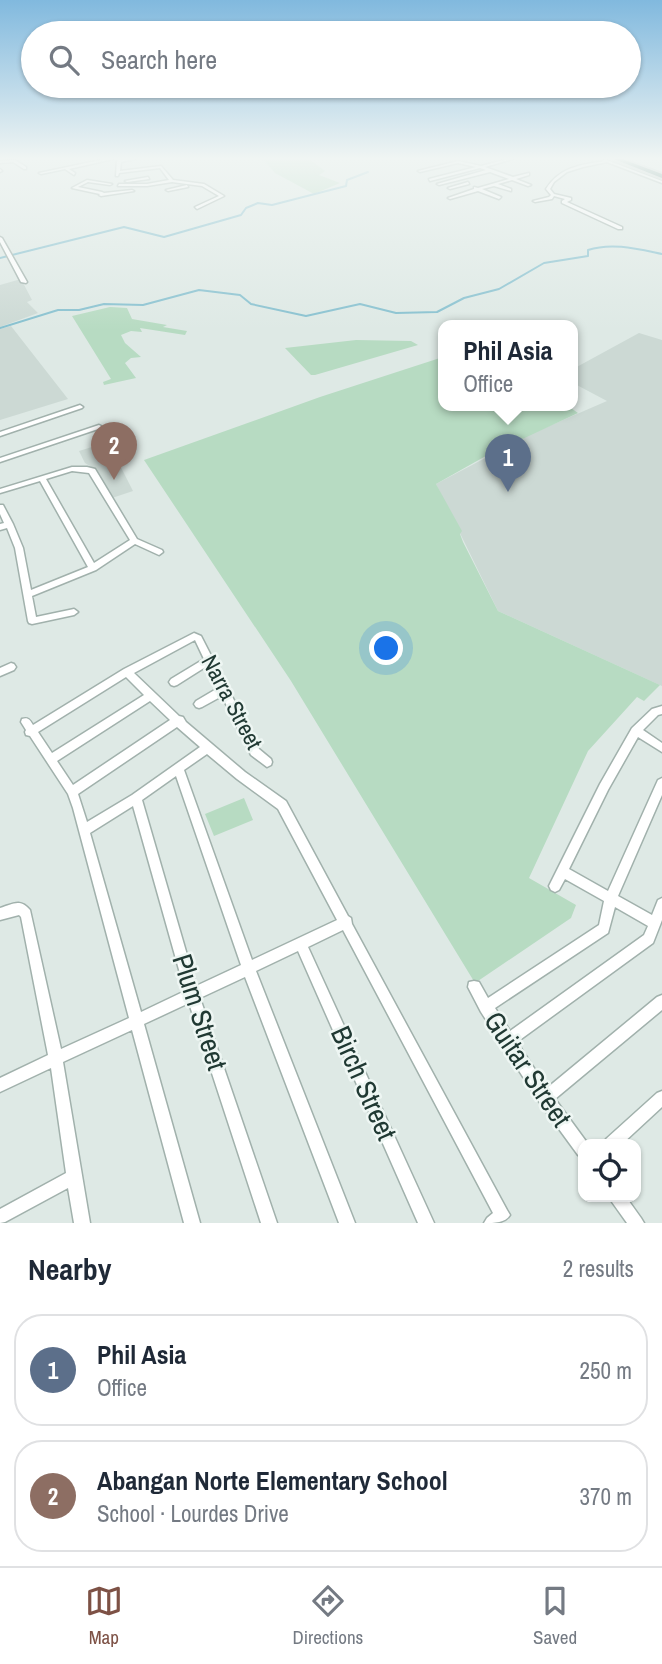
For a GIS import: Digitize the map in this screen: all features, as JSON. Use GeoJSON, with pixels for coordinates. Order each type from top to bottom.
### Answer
{"type":"FeatureCollection","features":[{"type":"Feature","properties":{"kind":"street"},"geometry":{"type":"LineString","coordinates":[[594,216],[620,228]]}},
{"type":"Feature","properties":{"kind":"street"},"geometry":{"type":"LineString","coordinates":[[0,238],[24,282]]}},
{"type":"Feature","properties":{"kind":"street"},"geometry":{"type":"LineString","coordinates":[[0,434],[80,407]]}},
{"type":"Feature","properties":{"kind":"street"},"geometry":{"type":"LineString","coordinates":[[0,460],[99,427]]}},
{"type":"Feature","properties":{"kind":"street"},"geometry":{"type":"LineString","coordinates":[[0,491],[72,469],[92,471],[134,541],[159,552]]}},
{"type":"Feature","properties":{"kind":"street"},"geometry":{"type":"LineString","coordinates":[[41,478],[93,568]]}},
{"type":"Feature","properties":{"kind":"street"},"geometry":{"type":"LineString","coordinates":[[0,507],[4,525],[19,548],[32,621],[74,612]]}},
{"type":"Feature","properties":{"kind":"street"},"geometry":{"type":"LineString","coordinates":[[28,594],[93,568],[134,541]]}},
{"type":"Feature","properties":{"kind":"street","name":"Narra Street"},"geometry":{"type":"LineString","coordinates":[[127,672],[194,636],[198,638],[255,752],[267,762]]}},
{"type":"Feature","properties":{"kind":"street"},"geometry":{"type":"LineString","coordinates":[[174,682],[209,660]]}},
{"type":"Feature","properties":{"kind":"street"},"geometry":{"type":"LineString","coordinates":[[0,672],[11,667]]}},
{"type":"Feature","properties":{"kind":"street"},"geometry":{"type":"LineString","coordinates":[[191,1223],[85,830],[72,792],[28,727],[127,672],[207,748],[251,785],[282,805],[502,1215],[492,1223]]}},
{"type":"Feature","properties":{"kind":"street"},"geometry":{"type":"LineString","coordinates":[[199,704],[224,690]]}},
{"type":"Feature","properties":{"kind":"street"},"geometry":{"type":"LineString","coordinates":[[50,760],[151,695]]}},
{"type":"Feature","properties":{"kind":"street"},"geometry":{"type":"LineString","coordinates":[[555,886],[604,787],[636,731],[655,712],[662,710]]}},
{"type":"Feature","properties":{"kind":"street"},"geometry":{"type":"LineString","coordinates":[[72,792],[179,720]]}},
{"type":"Feature","properties":{"kind":"street"},"geometry":{"type":"LineString","coordinates":[[636,731],[662,748]]}},
{"type":"Feature","properties":{"kind":"street"},"geometry":{"type":"LineString","coordinates":[[85,830],[207,748]]}},
{"type":"Feature","properties":{"kind":"street"},"geometry":{"type":"LineString","coordinates":[[179,769],[248,968],[347,1223]]}},
{"type":"Feature","properties":{"kind":"street"},"geometry":{"type":"LineString","coordinates":[[486,1007],[604,929],[610,900],[662,783]]}},
{"type":"Feature","properties":{"kind":"street","name":"Plum Street"},"geometry":{"type":"LineString","coordinates":[[136,798],[192,994],[269,1223]]}},
{"type":"Feature","properties":{"kind":"street"},"geometry":{"type":"LineString","coordinates":[[563,873],[655,923]]}},
{"type":"Feature","properties":{"kind":"street"},"geometry":{"type":"LineString","coordinates":[[509,1040],[649,939],[662,904]]}},
{"type":"Feature","properties":{"kind":"street"},"geometry":{"type":"LineString","coordinates":[[0,914],[16,908],[21,908],[26,914],[56,1059],[82,1223]]}},
{"type":"Feature","properties":{"kind":"street"},"geometry":{"type":"LineString","coordinates":[[0,1086],[347,922]]}},
{"type":"Feature","properties":{"kind":"street","name":"Birch Street"},"geometry":{"type":"LineString","coordinates":[[301,944],[426,1223]]}},
{"type":"Feature","properties":{"kind":"street","name":"Guitar Street"},"geometry":{"type":"LineString","coordinates":[[474,987],[545,1098],[578,1143]]}},
{"type":"Feature","properties":{"kind":"street"},"geometry":{"type":"LineString","coordinates":[[545,1098],[662,1003]]}},
{"type":"Feature","properties":{"kind":"street"},"geometry":{"type":"LineString","coordinates":[[617,1139],[662,1098]]}},
{"type":"Feature","properties":{"kind":"street"},"geometry":{"type":"LineString","coordinates":[[0,1217],[74,1177]]}},
{"type":"Feature","properties":{"kind":"street"},"geometry":{"type":"LineString","coordinates":[[621,1202],[636,1223]]}},
{"type":"Feature","properties":{"kind":"shaded area"},"geometry":{"type":"Polygon","coordinates":[[[21,279],[32,300],[27,302],[38,313],[0,327],[0,285],[21,279]]]}},
{"type":"Feature","properties":{"kind":"shaded area"},"geometry":{"type":"Polygon","coordinates":[[[11,326],[68,399],[0,420],[0,329],[11,326]]]}},
{"type":"Feature","properties":{"kind":"shaded area"},"geometry":{"type":"Polygon","coordinates":[[[639,333],[662,340],[662,686],[498,611],[436,484],[533,433],[607,401],[578,386],[578,366],[639,333]]]}},
{"type":"Feature","properties":{"kind":"shaded area"},"geometry":{"type":"Polygon","coordinates":[[[108,442],[133,491],[112,498],[95,469],[85,463],[79,451],[108,442]]]}},
{"type":"Feature","properties":{"kind":"green space"},"geometry":{"type":"Polygon","coordinates":[[[110,307],[127,308],[132,319],[187,331],[185,335],[140,328],[142,332],[131,331],[121,335],[125,343],[141,357],[131,358],[125,363],[136,378],[104,385],[103,382],[111,379],[72,316],[110,307]]]}},
{"type":"Feature","properties":{"kind":"green space"},"geometry":{"type":"Polygon","coordinates":[[[356,340],[411,341],[418,345],[315,375],[311,375],[285,348],[356,340]]]}},
{"type":"Feature","properties":{"kind":"green space"},"geometry":{"type":"Polygon","coordinates":[[[438,359],[438,411],[578,413],[484,457],[436,484],[462,531],[460,534],[463,542],[498,611],[660,685],[644,701],[637,697],[588,751],[529,878],[576,905],[571,918],[475,983],[291,681],[144,460],[320,397],[438,359]]]}},
{"type":"Feature","properties":{"kind":"green space"},"geometry":{"type":"Polygon","coordinates":[[[244,798],[253,820],[214,836],[205,814],[244,798]]]}},
{"type":"Feature","properties":{"kind":"waterway"},"geometry":{"type":"LineString","coordinates":[[0,258],[124,227],[164,237],[237,216]]}},
{"type":"Feature","properties":{"kind":"waterway"},"geometry":{"type":"LineString","coordinates":[[0,328],[58,310],[79,310],[104,304],[143,305],[199,290],[240,295],[251,304],[306,316],[360,304],[396,313],[437,312],[464,298],[499,289],[544,263],[588,256],[588,250],[616,246],[662,254]]}},
{"type":"Feature","properties":{"kind":"place","name":"Abangan Norte Elementary School"},"geometry":{"type":"Point","coordinates":[114,480]}},
{"type":"Feature","properties":{"kind":"place","name":"Phil Asia"},"geometry":{"type":"Point","coordinates":[508,492]}}]}
